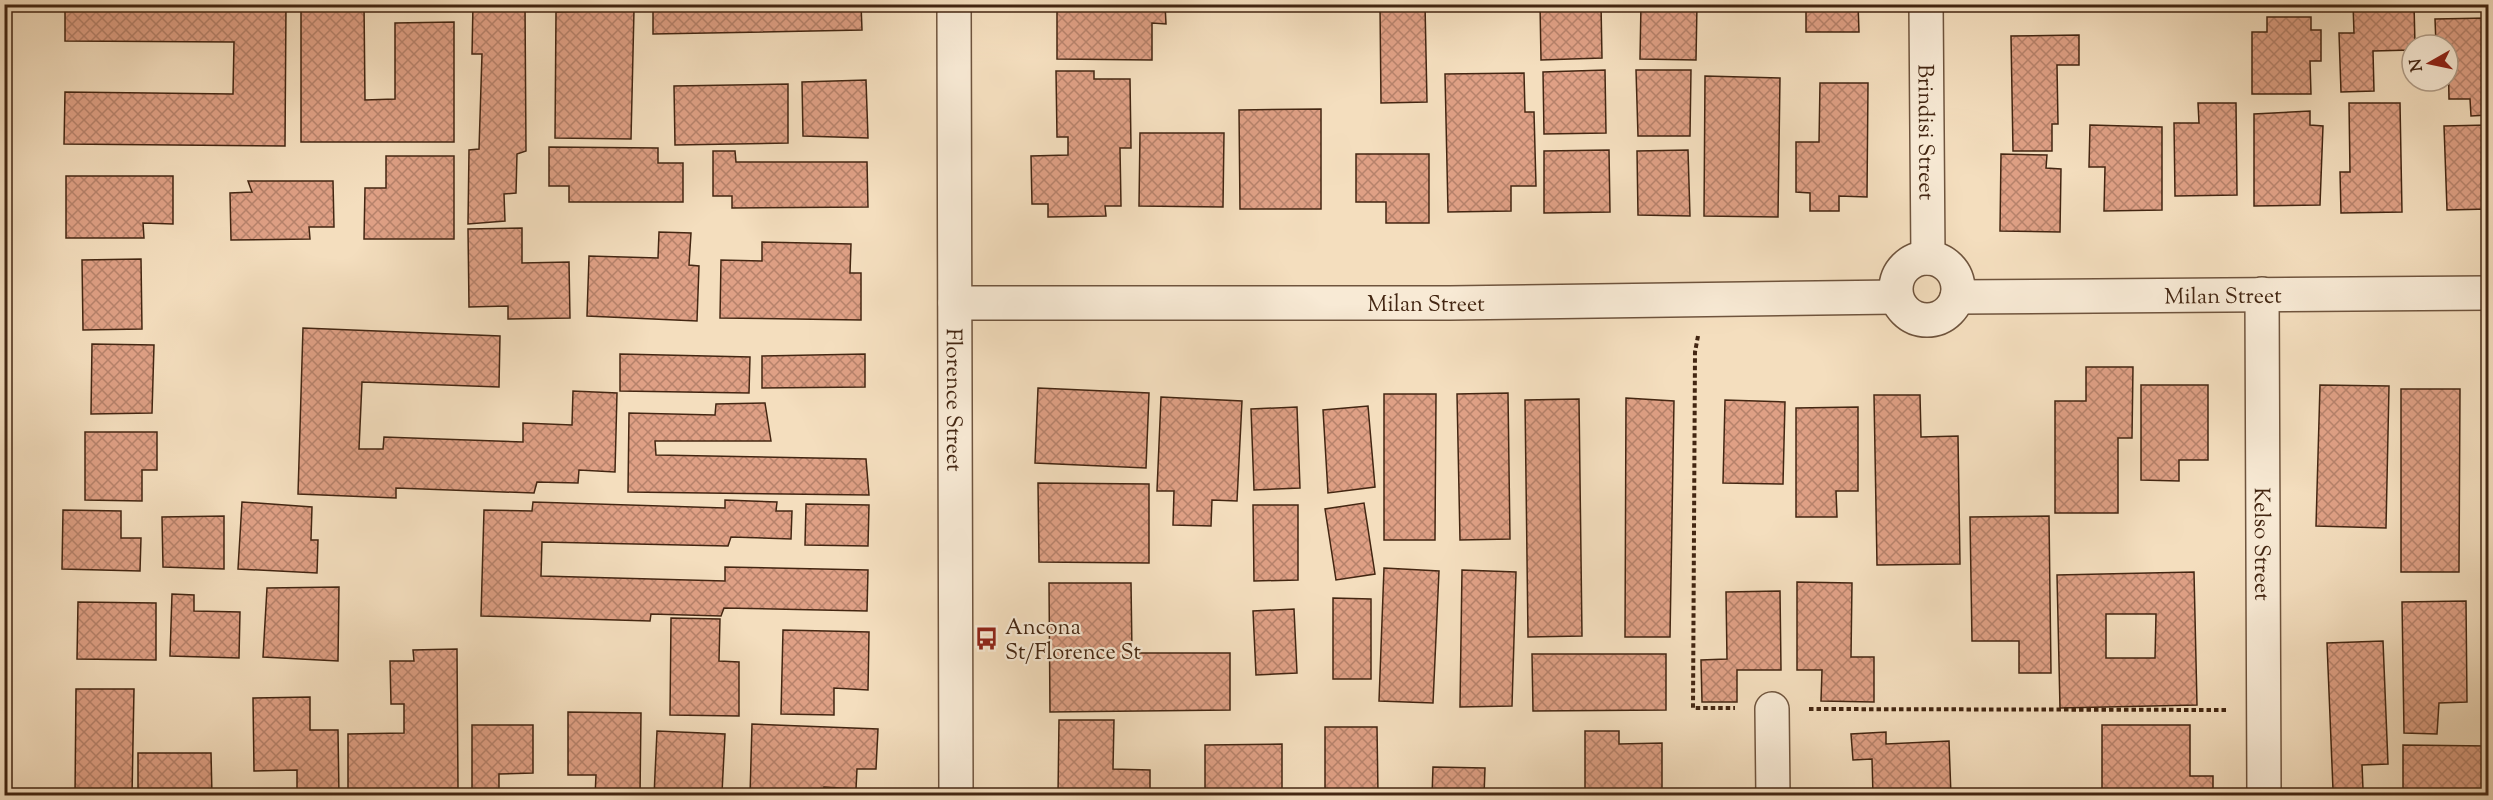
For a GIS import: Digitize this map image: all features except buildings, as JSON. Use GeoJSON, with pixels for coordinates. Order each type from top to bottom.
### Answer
{"type":"FeatureCollection","features":[{"type":"Feature","properties":{"kind":"street","name":"Florence Street"},"geometry":{"type":"LineString","coordinates":[[954,4],[956,795]]}},
{"type":"Feature","properties":{"kind":"street","name":"Brindisi Street"},"geometry":{"type":"LineString","coordinates":[[1926,4],[1928,258]]}},
{"type":"Feature","properties":{"kind":"street"},"geometry":{"type":"LineString","coordinates":[[1928,258],[1945,264],[1952,270],[1958,288],[1957,297],[1947,314],[1927,321],[1908,314],[1896,297],[1895,288],[1902,270],[1909,263],[1928,258]]}},
{"type":"Feature","properties":{"kind":"street","name":"Milan Street"},"geometry":{"type":"LineString","coordinates":[[1957,297],[2488,293]]}},
{"type":"Feature","properties":{"kind":"street","name":"Kelso Street"},"geometry":{"type":"LineString","coordinates":[[2262,294],[2264,795]]}},
{"type":"Feature","properties":{"kind":"street","name":"Milan Street"},"geometry":{"type":"LineString","coordinates":[[955,303],[1320,303],[1896,297]]}},
{"type":"Feature","properties":{"kind":"street"},"geometry":{"type":"LineString","coordinates":[[1772,709],[1773,795]]}},
{"type":"Feature","properties":{"kind":"path"},"geometry":{"type":"LineString","coordinates":[[1706,300],[1695,352],[1693,708],[2264,710]]}},
{"type":"Feature","properties":{"kind":"place","name":"Ancona St/Florence St"},"geometry":{"type":"Point","coordinates":[987,639]}}]}
